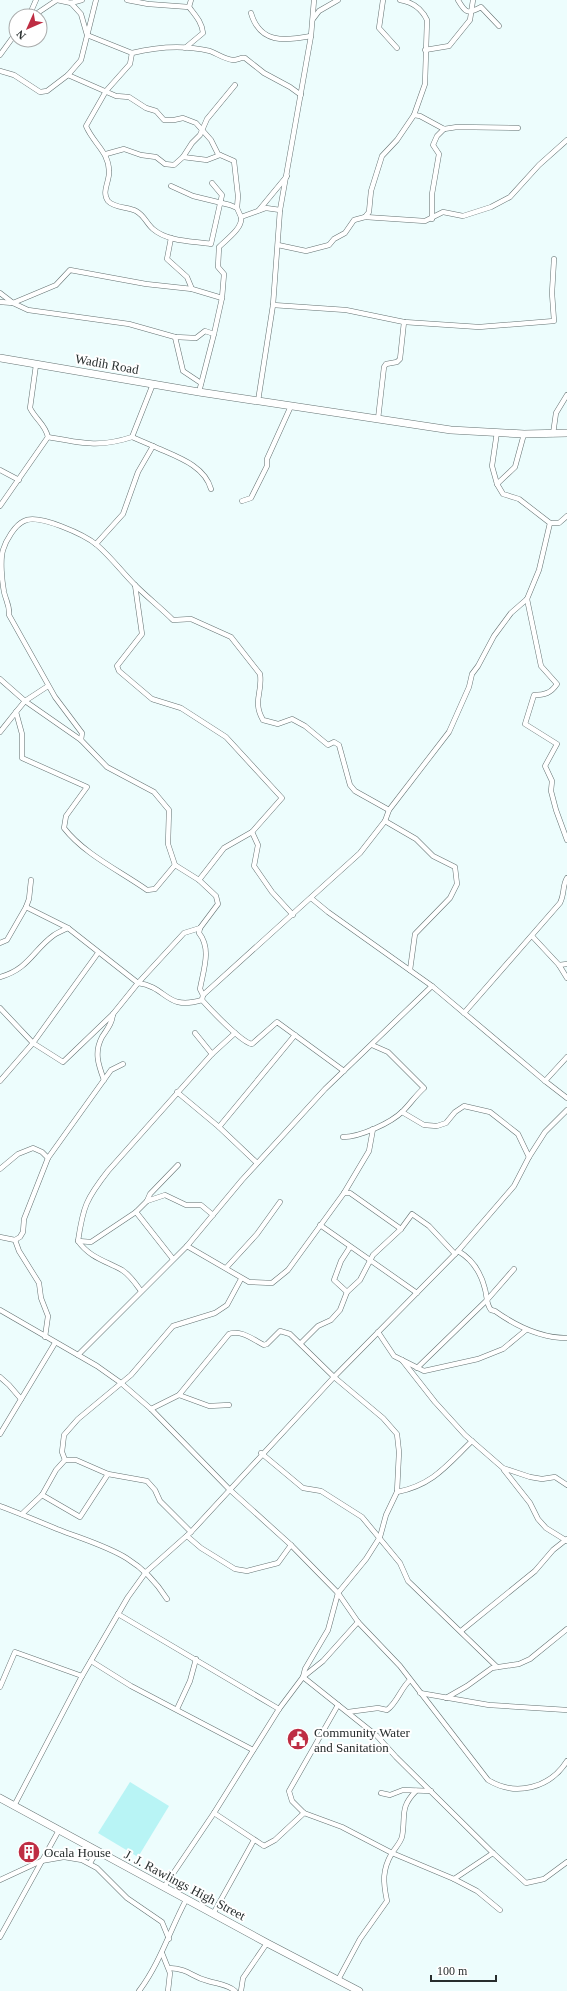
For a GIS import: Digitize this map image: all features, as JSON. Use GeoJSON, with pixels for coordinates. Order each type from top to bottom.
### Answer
{"type":"FeatureCollection","features":[{"type":"Feature","properties":{"kind":"street"},"geometry":{"type":"LineString","coordinates":[[45,8],[57,0],[71,3],[82,0]]}},
{"type":"Feature","properties":{"kind":"street"},"geometry":{"type":"LineString","coordinates":[[0,71],[14,74],[40,92],[47,91],[68,75],[81,60],[96,0]]}},
{"type":"Feature","properties":{"kind":"street"},"geometry":{"type":"LineString","coordinates":[[127,0],[148,4],[189,7],[197,17],[203,32],[185,48]]}},
{"type":"Feature","properties":{"kind":"street"},"geometry":{"type":"LineString","coordinates":[[189,7],[191,0]]}},
{"type":"Feature","properties":{"kind":"street"},"geometry":{"type":"LineString","coordinates":[[258,400],[274,305],[280,210],[311,36],[314,0]]}},
{"type":"Feature","properties":{"kind":"street"},"geometry":{"type":"LineString","coordinates":[[312,20],[319,11],[338,0]]}},
{"type":"Feature","properties":{"kind":"street"},"geometry":{"type":"LineString","coordinates":[[383,0],[380,28],[397,48]]}},
{"type":"Feature","properties":{"kind":"street"},"geometry":{"type":"LineString","coordinates":[[365,217],[369,212],[371,191],[382,156],[397,140],[414,115],[425,84],[426,20],[424,14],[410,1],[400,0]]}},
{"type":"Feature","properties":{"kind":"street"},"geometry":{"type":"LineString","coordinates":[[458,0],[464,10],[472,12],[481,7]]}},
{"type":"Feature","properties":{"kind":"street"},"geometry":{"type":"LineString","coordinates":[[425,50],[449,46],[468,24],[472,12],[473,0]]}},
{"type":"Feature","properties":{"kind":"street"},"geometry":{"type":"LineString","coordinates":[[473,0],[499,26]]}},
{"type":"Feature","properties":{"kind":"street"},"geometry":{"type":"LineString","coordinates":[[71,3],[81,14],[88,35],[132,53],[148,49],[185,48],[211,52],[226,58],[245,58],[264,72],[290,86],[301,95]]}},
{"type":"Feature","properties":{"kind":"street"},"geometry":{"type":"LineString","coordinates":[[251,13],[257,27],[265,35],[271,38],[287,39],[311,36]]}},
{"type":"Feature","properties":{"kind":"street"},"geometry":{"type":"LineString","coordinates":[[0,55],[8,44]]}},
{"type":"Feature","properties":{"kind":"street"},"geometry":{"type":"LineString","coordinates":[[132,53],[130,64],[106,90],[86,126],[106,154],[110,172],[105,193],[107,200],[111,204],[136,211],[153,229],[171,238],[211,244],[220,247]]}},
{"type":"Feature","properties":{"kind":"street"},"geometry":{"type":"LineString","coordinates":[[68,75],[106,90],[116,96],[133,99],[146,108],[156,111],[164,120],[187,118],[203,129],[212,140],[216,152],[234,161],[238,196],[237,208],[242,217],[242,221],[240,226],[220,247],[218,253],[218,267],[224,274],[222,298],[199,392]]}},
{"type":"Feature","properties":{"kind":"street"},"geometry":{"type":"LineString","coordinates":[[106,154],[124,149],[141,155],[156,157],[169,165],[174,165],[183,157],[203,129],[208,119],[235,85]]}},
{"type":"Feature","properties":{"kind":"street"},"geometry":{"type":"LineString","coordinates":[[414,115],[420,116],[444,129]]}},
{"type":"Feature","properties":{"kind":"street"},"geometry":{"type":"LineString","coordinates":[[432,219],[432,194],[440,154],[433,144],[436,136],[444,129],[456,127],[518,128]]}},
{"type":"Feature","properties":{"kind":"street"},"geometry":{"type":"LineString","coordinates":[[278,245],[306,251],[329,245],[334,239],[345,233],[354,220],[365,217],[417,222],[432,219],[443,212],[463,216],[492,207],[510,197],[539,165],[567,140]]}},
{"type":"Feature","properties":{"kind":"street"},"geometry":{"type":"LineString","coordinates":[[183,157],[207,160],[220,155]]}},
{"type":"Feature","properties":{"kind":"street"},"geometry":{"type":"LineString","coordinates":[[259,210],[287,175]]}},
{"type":"Feature","properties":{"kind":"street"},"geometry":{"type":"LineString","coordinates":[[211,244],[222,195],[212,183]]}},
{"type":"Feature","properties":{"kind":"street"},"geometry":{"type":"LineString","coordinates":[[171,186],[193,196],[237,208]]}},
{"type":"Feature","properties":{"kind":"street"},"geometry":{"type":"LineString","coordinates":[[242,217],[266,208],[280,210]]}},
{"type":"Feature","properties":{"kind":"street"},"geometry":{"type":"LineString","coordinates":[[171,238],[167,259],[187,277],[192,288]]}},
{"type":"Feature","properties":{"kind":"street"},"geometry":{"type":"LineString","coordinates":[[274,305],[346,310],[404,322],[480,327],[554,321],[552,293],[554,259]]}},
{"type":"Feature","properties":{"kind":"street"},"geometry":{"type":"LineString","coordinates":[[0,302],[13,303],[56,285],[70,270],[146,284],[192,288],[222,298]]}},
{"type":"Feature","properties":{"kind":"street"},"geometry":{"type":"LineString","coordinates":[[0,293],[13,303],[28,310],[129,324],[175,337],[196,338],[206,331],[214,334]]}},
{"type":"Feature","properties":{"kind":"street"},"geometry":{"type":"LineString","coordinates":[[378,419],[384,367],[386,364],[397,362],[400,359],[404,322]]}},
{"type":"Feature","properties":{"kind":"street"},"geometry":{"type":"LineString","coordinates":[[175,337],[183,371],[201,383]]}},
{"type":"Feature","properties":{"kind":"street","name":"Wadih Road"},"geometry":{"type":"LineString","coordinates":[[0,358],[199,392],[451,430],[524,434],[567,433]]}},
{"type":"Feature","properties":{"kind":"street"},"geometry":{"type":"LineString","coordinates":[[0,506],[48,437],[46,427],[33,414],[30,408],[36,365]]}},
{"type":"Feature","properties":{"kind":"street"},"geometry":{"type":"LineString","coordinates":[[132,437],[153,384]]}},
{"type":"Feature","properties":{"kind":"street"},"geometry":{"type":"LineString","coordinates":[[553,434],[556,412],[567,395]]}},
{"type":"Feature","properties":{"kind":"street"},"geometry":{"type":"LineString","coordinates":[[242,501],[251,498],[267,466],[267,459],[291,406]]}},
{"type":"Feature","properties":{"kind":"street"},"geometry":{"type":"LineString","coordinates":[[497,432],[492,466],[497,484],[503,494],[519,499],[550,524],[559,523],[567,516]]}},
{"type":"Feature","properties":{"kind":"street"},"geometry":{"type":"LineString","coordinates":[[497,484],[515,467],[524,434]]}},
{"type":"Feature","properties":{"kind":"street"},"geometry":{"type":"LineString","coordinates":[[48,437],[91,445],[119,442],[132,437],[195,466],[208,478],[211,489]]}},
{"type":"Feature","properties":{"kind":"street"},"geometry":{"type":"LineString","coordinates":[[96,544],[123,514],[138,472],[153,446]]}},
{"type":"Feature","properties":{"kind":"street"},"geometry":{"type":"LineString","coordinates":[[0,470],[19,480]]}},
{"type":"Feature","properties":{"kind":"street"},"geometry":{"type":"LineString","coordinates":[[81,740],[82,733],[48,686],[9,616],[10,608],[4,593],[0,561],[2,551],[8,539],[24,521],[35,518],[67,529],[96,544],[117,564],[135,585],[173,620],[191,620],[235,640],[260,674],[261,682],[257,710],[263,720],[278,724],[292,719],[305,726],[328,745],[334,742],[339,745],[350,785],[355,791],[389,810]]}},
{"type":"Feature","properties":{"kind":"street"},"geometry":{"type":"LineString","coordinates":[[202,1000],[203,995],[360,853],[385,821],[389,810],[449,732],[469,687],[472,674],[494,636],[511,612],[527,599],[539,570],[550,524]]}},
{"type":"Feature","properties":{"kind":"street"},"geometry":{"type":"LineString","coordinates":[[135,585],[142,634],[117,666],[119,671],[152,699],[181,708],[226,738],[282,798],[252,832],[224,848],[199,880]]}},
{"type":"Feature","properties":{"kind":"street"},"geometry":{"type":"LineString","coordinates":[[527,599],[541,666],[557,684],[553,690],[548,693],[543,695],[534,694],[525,724],[557,744],[545,766],[552,781],[551,791],[567,840]]}},
{"type":"Feature","properties":{"kind":"street"},"geometry":{"type":"LineString","coordinates":[[0,679],[25,701],[81,740],[108,767],[154,792],[169,810],[168,844],[175,865],[199,880],[216,896],[218,904],[200,928],[199,933],[205,940],[207,952],[200,989],[203,995]]}},
{"type":"Feature","properties":{"kind":"street"},"geometry":{"type":"LineString","coordinates":[[0,732],[25,701],[48,686]]}},
{"type":"Feature","properties":{"kind":"street"},"geometry":{"type":"LineString","coordinates":[[16,712],[22,734],[22,758],[87,787],[66,816],[64,828],[70,836],[96,856],[147,890],[155,889],[175,865]]}},
{"type":"Feature","properties":{"kind":"street"},"geometry":{"type":"LineString","coordinates":[[385,821],[416,839],[432,856],[455,867],[457,884],[450,898],[414,934],[410,970]]}},
{"type":"Feature","properties":{"kind":"street"},"geometry":{"type":"LineString","coordinates":[[252,832],[258,845],[254,866],[272,892],[293,915]]}},
{"type":"Feature","properties":{"kind":"street"},"geometry":{"type":"LineString","coordinates":[[464,1013],[560,903],[564,895],[564,883],[567,878]]}},
{"type":"Feature","properties":{"kind":"street"},"geometry":{"type":"LineString","coordinates":[[0,943],[7,940],[26,907],[29,898],[31,880]]}},
{"type":"Feature","properties":{"kind":"street"},"geometry":{"type":"LineString","coordinates":[[312,898],[328,912],[432,986],[567,1098]]}},
{"type":"Feature","properties":{"kind":"street"},"geometry":{"type":"LineString","coordinates":[[26,907],[68,928],[138,983],[148,984],[179,1004],[189,1004],[202,1000]]}},
{"type":"Feature","properties":{"kind":"street"},"geometry":{"type":"LineString","coordinates":[[0,977],[13,973],[28,962],[54,934],[68,928]]}},
{"type":"Feature","properties":{"kind":"street"},"geometry":{"type":"LineString","coordinates":[[0,1008],[33,1043],[63,1062],[113,1014],[138,983],[184,933],[200,928]]}},
{"type":"Feature","properties":{"kind":"street"},"geometry":{"type":"LineString","coordinates":[[532,936],[560,965],[567,978]]}},
{"type":"Feature","properties":{"kind":"street"},"geometry":{"type":"LineString","coordinates":[[0,1081],[33,1043],[98,953]]}},
{"type":"Feature","properties":{"kind":"street"},"geometry":{"type":"LineString","coordinates":[[560,965],[567,964]]}},
{"type":"Feature","properties":{"kind":"street"},"geometry":{"type":"LineString","coordinates":[[78,1355],[187,1246],[257,1163],[325,1089],[432,986]]}},
{"type":"Feature","properties":{"kind":"street"},"geometry":{"type":"LineString","coordinates":[[202,1000],[249,1044],[252,1044],[277,1022],[344,1072]]}},
{"type":"Feature","properties":{"kind":"street"},"geometry":{"type":"LineString","coordinates":[[104,1080],[99,1067],[97,1049],[102,1037],[112,1022],[113,1014]]}},
{"type":"Feature","properties":{"kind":"street"},"geometry":{"type":"LineString","coordinates":[[195,1032],[212,1054]]}},
{"type":"Feature","properties":{"kind":"street"},"geometry":{"type":"LineString","coordinates":[[78,1242],[83,1211],[92,1191],[177,1092],[212,1054],[235,1032]]}},
{"type":"Feature","properties":{"kind":"street"},"geometry":{"type":"LineString","coordinates":[[219,1127],[295,1035]]}},
{"type":"Feature","properties":{"kind":"street"},"geometry":{"type":"LineString","coordinates":[[343,1137],[351,1137],[373,1129],[402,1112],[424,1088],[388,1052],[372,1045]]}},
{"type":"Feature","properties":{"kind":"street"},"geometry":{"type":"LineString","coordinates":[[545,1081],[567,1057]]}},
{"type":"Feature","properties":{"kind":"street"},"geometry":{"type":"LineString","coordinates":[[0,1237],[15,1240],[20,1237],[23,1232],[24,1219],[48,1158],[111,1070],[122,1064]]}},
{"type":"Feature","properties":{"kind":"street"},"geometry":{"type":"LineString","coordinates":[[177,1092],[219,1127],[257,1163]]}},
{"type":"Feature","properties":{"kind":"street"},"geometry":{"type":"LineString","coordinates":[[402,1112],[424,1125],[437,1126],[446,1123],[455,1112],[464,1106],[490,1112],[518,1134],[529,1157]]}},
{"type":"Feature","properties":{"kind":"street"},"geometry":{"type":"LineString","coordinates":[[14,1806],[82,1676],[131,1592],[146,1572],[189,1534],[334,1377],[456,1252],[514,1186],[529,1157],[545,1132],[567,1110]]}},
{"type":"Feature","properties":{"kind":"street"},"geometry":{"type":"LineString","coordinates":[[187,1246],[226,1268],[241,1279],[249,1282],[272,1283],[288,1270],[344,1193],[369,1151],[373,1129]]}},
{"type":"Feature","properties":{"kind":"street"},"geometry":{"type":"LineString","coordinates":[[0,1169],[18,1154],[33,1148],[42,1152],[48,1158]]}},
{"type":"Feature","properties":{"kind":"street"},"geometry":{"type":"LineString","coordinates":[[78,1242],[91,1242],[136,1212],[147,1201],[150,1194],[178,1166]]}},
{"type":"Feature","properties":{"kind":"street"},"geometry":{"type":"LineString","coordinates":[[344,1193],[350,1193],[401,1229]]}},
{"type":"Feature","properties":{"kind":"street"},"geometry":{"type":"LineString","coordinates":[[147,1201],[165,1195],[186,1206],[201,1205],[213,1215]]}},
{"type":"Feature","properties":{"kind":"street"},"geometry":{"type":"LineString","coordinates":[[226,1268],[257,1234],[280,1202]]}},
{"type":"Feature","properties":{"kind":"street"},"geometry":{"type":"LineString","coordinates":[[136,1212],[173,1259]]}},
{"type":"Feature","properties":{"kind":"street"},"geometry":{"type":"LineString","coordinates":[[300,1343],[318,1326],[331,1320],[340,1310],[347,1292],[360,1280],[373,1255],[401,1229],[412,1214],[429,1226],[456,1252],[466,1256],[476,1267],[485,1289],[490,1310],[495,1311],[526,1330],[559,1338],[567,1338]]}},
{"type":"Feature","properties":{"kind":"street"},"geometry":{"type":"LineString","coordinates":[[320,1225],[417,1293]]}},
{"type":"Feature","properties":{"kind":"street"},"geometry":{"type":"LineString","coordinates":[[15,1240],[19,1251],[39,1283],[41,1298],[48,1316],[45,1336]]}},
{"type":"Feature","properties":{"kind":"street"},"geometry":{"type":"LineString","coordinates":[[78,1242],[93,1257],[123,1271],[141,1291]]}},
{"type":"Feature","properties":{"kind":"street"},"geometry":{"type":"LineString","coordinates":[[347,1292],[334,1280],[350,1246]]}},
{"type":"Feature","properties":{"kind":"street"},"geometry":{"type":"LineString","coordinates":[[417,1368],[487,1300],[514,1269]]}},
{"type":"Feature","properties":{"kind":"street"},"geometry":{"type":"LineString","coordinates":[[65,1460],[62,1452],[64,1434],[78,1419],[121,1383],[148,1357],[158,1342],[173,1326],[215,1313],[227,1305],[241,1279]]}},
{"type":"Feature","properties":{"kind":"street"},"geometry":{"type":"LineString","coordinates":[[0,1310],[78,1355],[121,1383],[151,1409],[229,1489],[291,1545],[338,1593],[358,1622],[400,1666],[488,1780],[497,1786],[528,1788],[540,1785],[558,1773],[567,1761]]}},
{"type":"Feature","properties":{"kind":"street"},"geometry":{"type":"LineString","coordinates":[[378,1332],[394,1356],[424,1371],[478,1359],[503,1349],[526,1330]]}},
{"type":"Feature","properties":{"kind":"street"},"geometry":{"type":"LineString","coordinates":[[151,1409],[179,1395],[229,1334],[233,1332],[244,1335],[264,1345],[267,1344],[280,1331],[284,1331],[290,1334],[334,1377],[383,1418],[397,1434],[399,1452],[397,1492],[386,1515],[380,1537],[366,1559],[338,1593],[328,1630],[305,1669],[303,1677]]}},
{"type":"Feature","properties":{"kind":"street"},"geometry":{"type":"LineString","coordinates":[[0,1434],[55,1343]]}},
{"type":"Feature","properties":{"kind":"street"},"geometry":{"type":"LineString","coordinates":[[402,1360],[435,1402],[472,1441],[503,1468],[530,1503],[538,1519],[546,1528],[566,1540],[553,1550],[535,1571],[461,1631]]}},
{"type":"Feature","properties":{"kind":"street"},"geometry":{"type":"LineString","coordinates":[[0,1377],[9,1385],[20,1399]]}},
{"type":"Feature","properties":{"kind":"street"},"geometry":{"type":"LineString","coordinates":[[179,1395],[209,1406],[230,1405]]}},
{"type":"Feature","properties":{"kind":"street"},"geometry":{"type":"LineString","coordinates":[[397,1492],[413,1489],[439,1474],[472,1441]]}},
{"type":"Feature","properties":{"kind":"street"},"geometry":{"type":"LineString","coordinates":[[262,1454],[303,1488],[321,1491],[362,1518],[380,1537],[400,1563],[408,1581],[497,1666]]}},
{"type":"Feature","properties":{"kind":"street"},"geometry":{"type":"LineString","coordinates":[[22,1514],[42,1494],[56,1470],[65,1460],[76,1460],[108,1474],[147,1481],[155,1490],[160,1501],[201,1548],[235,1569],[247,1571],[278,1563],[291,1545]]}},
{"type":"Feature","properties":{"kind":"street"},"geometry":{"type":"LineString","coordinates":[[503,1468],[530,1477],[542,1479],[555,1478],[567,1485]]}},
{"type":"Feature","properties":{"kind":"street"},"geometry":{"type":"LineString","coordinates":[[42,1494],[80,1517],[108,1474]]}},
{"type":"Feature","properties":{"kind":"street"},"geometry":{"type":"LineString","coordinates":[[0,1506],[57,1529],[96,1542],[118,1553],[146,1572],[167,1599]]}},
{"type":"Feature","properties":{"kind":"street"},"geometry":{"type":"LineString","coordinates":[[118,1614],[279,1709]]}},
{"type":"Feature","properties":{"kind":"street"},"geometry":{"type":"LineString","coordinates":[[164,1887],[214,1813],[279,1709],[303,1677],[323,1661],[358,1622]]}},
{"type":"Feature","properties":{"kind":"street"},"geometry":{"type":"LineString","coordinates":[[446,1698],[497,1666],[519,1664],[530,1659],[567,1629]]}},
{"type":"Feature","properties":{"kind":"street"},"geometry":{"type":"LineString","coordinates":[[0,1687],[15,1652],[82,1676]]}},
{"type":"Feature","properties":{"kind":"street"},"geometry":{"type":"LineString","coordinates":[[177,1709],[188,1686],[196,1659]]}},
{"type":"Feature","properties":{"kind":"street"},"geometry":{"type":"LineString","coordinates":[[91,1661],[131,1686],[253,1750]]}},
{"type":"Feature","properties":{"kind":"street"},"geometry":{"type":"LineString","coordinates":[[303,1677],[323,1690],[377,1736],[492,1853],[526,1883],[544,1878],[566,1864]]}},
{"type":"Feature","properties":{"kind":"street"},"geometry":{"type":"LineString","coordinates":[[348,1712],[378,1708],[387,1710],[392,1706],[405,1684],[410,1680]]}},
{"type":"Feature","properties":{"kind":"street"},"geometry":{"type":"LineString","coordinates":[[420,1693],[489,1705],[567,1710]]}},
{"type":"Feature","properties":{"kind":"street"},"geometry":{"type":"LineString","coordinates":[[338,1704],[289,1790],[292,1801],[304,1813],[342,1827],[392,1853],[454,1879],[477,1891],[500,1910]]}},
{"type":"Feature","properties":{"kind":"street"},"geometry":{"type":"LineString","coordinates":[[558,1773],[567,1771]]}},
{"type":"Feature","properties":{"kind":"street"},"geometry":{"type":"LineString","coordinates":[[381,1793],[390,1794],[404,1790],[431,1791]]}},
{"type":"Feature","properties":{"kind":"street"},"geometry":{"type":"LineString","coordinates":[[404,1790],[408,1800]]}},
{"type":"Feature","properties":{"kind":"street"},"geometry":{"type":"LineString","coordinates":[[338,1980],[360,1939],[387,1901],[383,1882],[392,1853],[399,1844],[402,1836],[404,1809],[408,1800],[416,1791]]}},
{"type":"Feature","properties":{"kind":"street","name":"J. J. Rawlings High Street"},"geometry":{"type":"LineString","coordinates":[[0,1798],[186,1900],[359,1991]]}},
{"type":"Feature","properties":{"kind":"street"},"geometry":{"type":"LineString","coordinates":[[214,1813],[264,1846],[275,1840],[304,1813]]}},
{"type":"Feature","properties":{"kind":"street"},"geometry":{"type":"LineString","coordinates":[[0,1937],[59,1830]]}},
{"type":"Feature","properties":{"kind":"street"},"geometry":{"type":"LineString","coordinates":[[213,1914],[254,1840]]}},
{"type":"Feature","properties":{"kind":"street"},"geometry":{"type":"LineString","coordinates":[[90,1863],[97,1851]]}},
{"type":"Feature","properties":{"kind":"street"},"geometry":{"type":"LineString","coordinates":[[454,1879],[492,1853]]}},
{"type":"Feature","properties":{"kind":"street"},"geometry":{"type":"LineString","coordinates":[[0,1880],[41,1861],[64,1857],[90,1863],[127,1898],[162,1922],[169,1939]]}},
{"type":"Feature","properties":{"kind":"street"},"geometry":{"type":"LineString","coordinates":[[139,1991],[162,1953],[169,1939],[175,1920],[186,1900]]}},
{"type":"Feature","properties":{"kind":"street"},"geometry":{"type":"LineString","coordinates":[[240,1991],[243,1978],[267,1943]]}},
{"type":"Feature","properties":{"kind":"street"},"geometry":{"type":"LineString","coordinates":[[162,1953],[170,1973],[168,1991]]}},
{"type":"Feature","properties":{"kind":"street"},"geometry":{"type":"LineString","coordinates":[[169,1968],[181,1968],[191,1972],[198,1978],[229,1986],[235,1991]]}},
{"type":"Feature","properties":{"kind":"shaded area"},"geometry":{"type":"Polygon","coordinates":[[[130,1782],[169,1806],[138,1857],[98,1833],[130,1782]]]}},
{"type":"Feature","properties":{"kind":"place","name":"Community Water and Sanitation"},"geometry":{"type":"Point","coordinates":[298,1739]}},
{"type":"Feature","properties":{"kind":"place","name":"Ocala House"},"geometry":{"type":"Point","coordinates":[29,1852]}}]}
